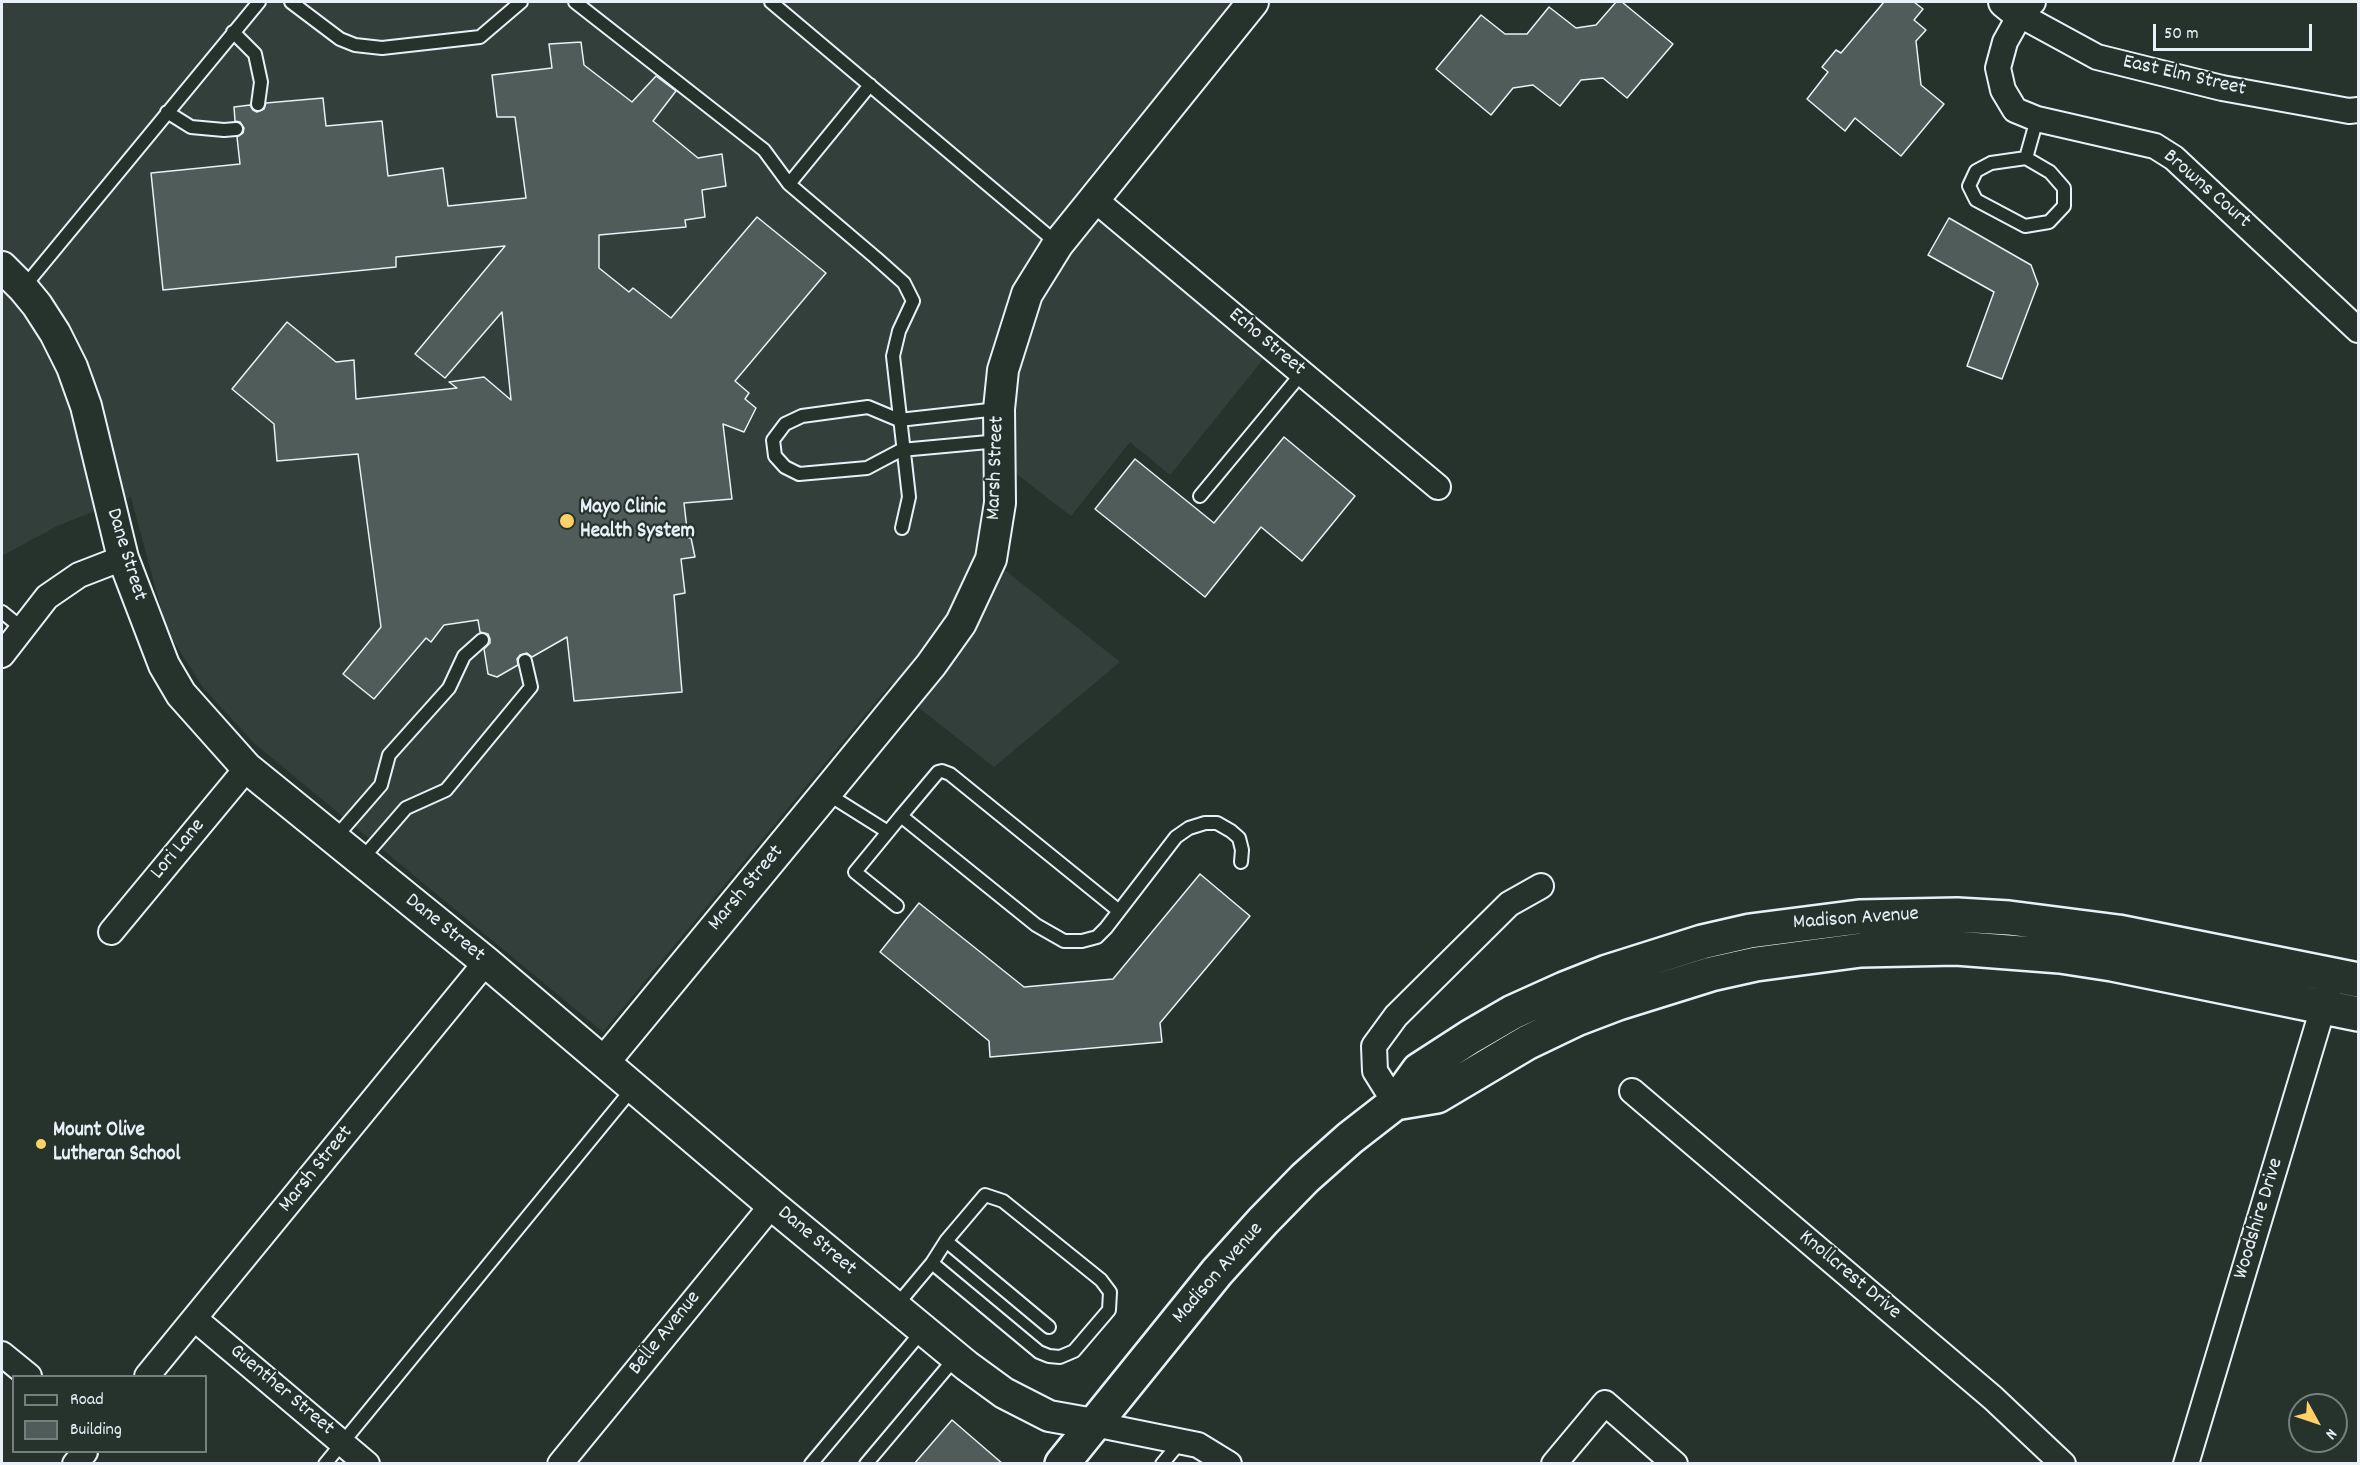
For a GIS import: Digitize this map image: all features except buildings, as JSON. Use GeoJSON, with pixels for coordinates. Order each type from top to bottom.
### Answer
{"type":"FeatureCollection","features":[{"type":"Feature","properties":{"kind":"main road","name":"Madison Avenue"},"geometry":{"type":"LineString","coordinates":[[1062,1464],[1217,1272],[1263,1221],[1305,1178],[1395,1102],[1419,1070],[1470,1036],[1513,1012],[1607,972],[1702,942],[1750,931],[1807,922],[1906,914],[2009,918],[2118,932],[2345,977]]}},
{"type":"Feature","properties":{"kind":"main road","name":"Madison Avenue"},"geometry":{"type":"LineString","coordinates":[[1395,1102],[1437,1096],[1528,1042],[1576,1019],[1618,1003],[1711,974],[1800,957],[1851,951],[1956,948],[2060,956],[2123,966],[2358,1014]]}},
{"type":"Feature","properties":{"kind":"street","name":"Marsh Street"},"geometry":{"type":"LineString","coordinates":[[604,1062],[931,664],[961,623],[991,559],[1000,503],[999,409],[1003,370],[1027,294],[1058,243],[1253,2]]}},
{"type":"Feature","properties":{"kind":"street","name":"East Elm Street"},"geometry":{"type":"LineString","coordinates":[[2019,6],[2097,57],[2222,88],[2349,111],[2358,110]]}},
{"type":"Feature","properties":{"kind":"street","name":"Browns Court"},"geometry":{"type":"LineString","coordinates":[[2019,6],[1998,68],[2002,90],[2015,110],[2037,119],[2155,146],[2174,158],[2358,330]]}},
{"type":"Feature","properties":{"kind":"street","name":"Echo Street"},"geometry":{"type":"LineString","coordinates":[[1094,199],[1438,487]]}},
{"type":"Feature","properties":{"kind":"street","name":"Dane Street"},"geometry":{"type":"LineString","coordinates":[[2,267],[23,288],[55,333],[72,367],[86,406],[123,558],[164,665],[181,694],[248,768],[486,962],[772,1205],[956,1357],[1004,1393],[1049,1416],[1094,1424]]}},
{"type":"Feature","properties":{"kind":"street"},"geometry":{"type":"LineString","coordinates":[[2,655],[47,597],[79,575],[123,558]]}},
{"type":"Feature","properties":{"kind":"street","name":"Lori Lane"},"geometry":{"type":"LineString","coordinates":[[111,932],[248,768]]}},
{"type":"Feature","properties":{"kind":"street"},"geometry":{"type":"LineString","coordinates":[[1395,1102],[1375,1071],[1374,1046],[1396,1016],[1509,904],[1541,886]]}},
{"type":"Feature","properties":{"kind":"street","name":"Marsh Street"},"geometry":{"type":"LineString","coordinates":[[149,1375],[486,962]]}},
{"type":"Feature","properties":{"kind":"street","name":"Woodshire Drive"},"geometry":{"type":"LineString","coordinates":[[2186,1464],[2324,1008],[2345,977]]}},
{"type":"Feature","properties":{"kind":"street","name":"Knollcrest Drive"},"geometry":{"type":"LineString","coordinates":[[1632,1091],[1984,1390],[2062,1464]]}},
{"type":"Feature","properties":{"kind":"street","name":"Belle Avenue"},"geometry":{"type":"LineString","coordinates":[[560,1464],[772,1205]]}},
{"type":"Feature","properties":{"kind":"street","name":"Guenther Street"},"geometry":{"type":"LineString","coordinates":[[195,1319],[367,1464]]}},
{"type":"Feature","properties":{"kind":"street"},"geometry":{"type":"LineString","coordinates":[[2,1353],[27,1375]]}},
{"type":"Feature","properties":{"kind":"street"},"geometry":{"type":"LineString","coordinates":[[1554,1464],[1605,1403],[1675,1464]]}},
{"type":"Feature","properties":{"kind":"street"},"geometry":{"type":"LineString","coordinates":[[1094,1424],[1198,1444],[1230,1464]]}},
{"type":"Feature","properties":{"kind":"lane"},"geometry":{"type":"LineString","coordinates":[[23,288],[259,2]]}},
{"type":"Feature","properties":{"kind":"lane"},"geometry":{"type":"LineString","coordinates":[[291,2],[340,39],[355,45],[382,48],[480,37],[521,2]]}},
{"type":"Feature","properties":{"kind":"lane"},"geometry":{"type":"LineString","coordinates":[[575,2],[764,150],[789,184],[904,284],[913,301],[899,332],[893,356],[909,497],[902,528]]}},
{"type":"Feature","properties":{"kind":"lane"},"geometry":{"type":"LineString","coordinates":[[771,2],[1058,243]]}},
{"type":"Feature","properties":{"kind":"lane"},"geometry":{"type":"LineString","coordinates":[[233,32],[255,54],[261,82],[258,104]]}},
{"type":"Feature","properties":{"kind":"lane"},"geometry":{"type":"LineString","coordinates":[[789,184],[870,85]]}},
{"type":"Feature","properties":{"kind":"lane"},"geometry":{"type":"LineString","coordinates":[[168,112],[191,127],[236,129]]}},
{"type":"Feature","properties":{"kind":"lane"},"geometry":{"type":"LineString","coordinates":[[2026,158],[2037,119]]}},
{"type":"Feature","properties":{"kind":"lane"},"geometry":{"type":"LineString","coordinates":[[2026,158],[2050,172],[2064,188],[2064,206],[2049,222],[2025,226],[1976,200],[1969,186],[1976,171],[1991,163],[2026,158]]}},
{"type":"Feature","properties":{"kind":"lane"},"geometry":{"type":"LineString","coordinates":[[1200,496],[1302,373]]}},
{"type":"Feature","properties":{"kind":"lane"},"geometry":{"type":"LineString","coordinates":[[999,409],[899,420],[868,408],[802,416],[785,424],[774,440],[775,456],[785,467],[800,474],[867,468],[904,449],[999,441]]}},
{"type":"Feature","properties":{"kind":"lane"},"geometry":{"type":"LineString","coordinates":[[2,612],[23,629]]}},
{"type":"Feature","properties":{"kind":"lane"},"geometry":{"type":"LineString","coordinates":[[334,838],[381,784],[389,755],[449,688],[464,656],[482,640]]}},
{"type":"Feature","properties":{"kind":"lane"},"geometry":{"type":"LineString","coordinates":[[361,860],[406,808],[446,790],[531,687],[525,662]]}},
{"type":"Feature","properties":{"kind":"lane"},"geometry":{"type":"LineString","coordinates":[[897,906],[855,872],[938,772],[942,771],[950,774],[1119,911]]}},
{"type":"Feature","properties":{"kind":"lane"},"geometry":{"type":"LineString","coordinates":[[826,793],[888,832]]}},
{"type":"Feature","properties":{"kind":"lane"},"geometry":{"type":"LineString","coordinates":[[901,816],[1036,925],[1064,941],[1082,941],[1097,937],[1176,837],[1189,828],[1205,823],[1217,824],[1231,831],[1239,838],[1242,850],[1241,862]]}},
{"type":"Feature","properties":{"kind":"lane"},"geometry":{"type":"LineString","coordinates":[[325,1464],[634,1087]]}},
{"type":"Feature","properties":{"kind":"lane"},"geometry":{"type":"LineString","coordinates":[[895,1307],[985,1195],[1003,1201],[1101,1280],[1110,1292],[1109,1310],[1074,1351],[1060,1357],[1049,1356],[1039,1352],[932,1263]]}},
{"type":"Feature","properties":{"kind":"lane"},"geometry":{"type":"LineString","coordinates":[[946,1241],[1049,1327]]}},
{"type":"Feature","properties":{"kind":"lane"},"geometry":{"type":"LineString","coordinates":[[811,1464],[923,1330]]}},
{"type":"Feature","properties":{"kind":"lane"},"geometry":{"type":"LineString","coordinates":[[866,1464],[956,1357]]}},
{"type":"Feature","properties":{"kind":"lane"},"geometry":{"type":"LineString","coordinates":[[1162,1464],[1182,1440]]}},
{"type":"Feature","properties":{"kind":"shaded area","name":"Mayo Clinic Health System"},"geometry":{"type":"Polygon","coordinates":[[[2,2],[1232,2],[1072,198],[1265,357],[1170,475],[1130,442],[1071,516],[1001,462],[991,559],[1120,662],[994,767],[890,685],[603,1032],[254,743],[204,689],[167,631],[131,497],[57,526],[2,556],[2,2]]]}},
{"type":"Feature","properties":{"kind":"place","name":"Mayo Clinic Health System"},"geometry":{"type":"Point","coordinates":[567,521]}},
{"type":"Feature","properties":{"kind":"place","name":"Mount Olive Lutheran School"},"geometry":{"type":"Point","coordinates":[41,1144]}}]}
